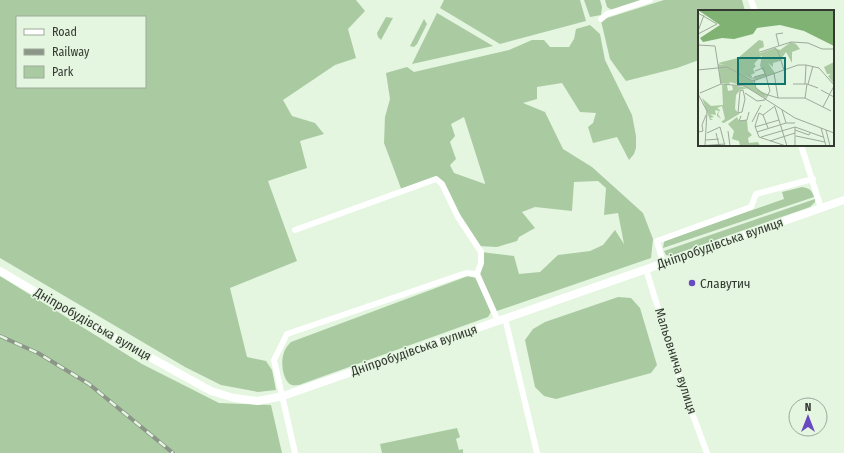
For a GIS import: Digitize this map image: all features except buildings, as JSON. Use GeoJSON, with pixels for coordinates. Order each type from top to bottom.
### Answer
{"type":"FeatureCollection","features":[{"type":"Feature","properties":{"kind":"street"},"geometry":{"type":"LineString","coordinates":[[601,19],[608,14],[650,0]]}},
{"type":"Feature","properties":{"kind":"street"},"geometry":{"type":"LineString","coordinates":[[751,0],[754,10]]}},
{"type":"Feature","properties":{"kind":"street"},"geometry":{"type":"LineString","coordinates":[[801,146],[822,208]]}},
{"type":"Feature","properties":{"kind":"street"},"geometry":{"type":"LineString","coordinates":[[295,230],[436,179],[442,184],[458,217],[481,252],[481,263],[477,274],[501,320],[537,453]]}},
{"type":"Feature","properties":{"kind":"street"},"geometry":{"type":"LineString","coordinates":[[663,262],[657,242],[751,208],[756,194],[813,179]]}},
{"type":"Feature","properties":{"kind":"street","name":"Дніпробудівська вулиця"},"geometry":{"type":"LineString","coordinates":[[0,270],[90,324],[211,391],[234,398],[258,401],[282,396],[844,200]]}},
{"type":"Feature","properties":{"kind":"street","name":"Мальовнича вулиця"},"geometry":{"type":"LineString","coordinates":[[646,269],[681,383],[707,453]]}},
{"type":"Feature","properties":{"kind":"street"},"geometry":{"type":"LineString","coordinates":[[295,453],[274,360],[287,334],[466,273],[477,274]]}},
{"type":"Feature","properties":{"kind":"green space"},"geometry":{"type":"Polygon","coordinates":[[[0,0],[356,0],[365,11],[348,29],[356,58],[335,65],[283,100],[292,116],[315,123],[324,134],[300,141],[307,168],[268,181],[297,261],[230,288],[247,357],[266,361],[272,370],[276,390],[258,392],[221,385],[185,367],[0,258],[0,0]]]}},
{"type":"Feature","properties":{"kind":"green space"},"geometry":{"type":"Polygon","coordinates":[[[444,0],[580,0],[586,21],[500,44],[440,8],[444,0]]]}},
{"type":"Feature","properties":{"kind":"green space"},"geometry":{"type":"Polygon","coordinates":[[[584,0],[600,0],[602,7],[601,15],[590,17],[584,0]]]}},
{"type":"Feature","properties":{"kind":"green space"},"geometry":{"type":"Polygon","coordinates":[[[605,0],[644,0],[612,10],[607,7],[605,0]]]}},
{"type":"Feature","properties":{"kind":"green space"},"geometry":{"type":"Polygon","coordinates":[[[664,0],[742,0],[745,10],[698,10],[698,60],[677,68],[626,81],[610,59],[601,21],[664,0]]]}},
{"type":"Feature","properties":{"kind":"green space"},"geometry":{"type":"Polygon","coordinates":[[[437,13],[493,46],[412,64],[437,13]]]}},
{"type":"Feature","properties":{"kind":"green space"},"geometry":{"type":"Polygon","coordinates":[[[386,17],[393,18],[381,40],[377,33],[386,17]]]}},
{"type":"Feature","properties":{"kind":"green space"},"geometry":{"type":"Polygon","coordinates":[[[424,19],[427,24],[417,44],[414,47],[410,46],[424,19]]]}},
{"type":"Feature","properties":{"kind":"green space"},"geometry":{"type":"Polygon","coordinates":[[[590,25],[600,34],[605,60],[632,115],[636,136],[636,148],[634,154],[629,160],[617,137],[593,143],[588,127],[593,123],[596,113],[580,112],[562,83],[537,87],[537,99],[523,103],[545,112],[563,149],[592,167],[643,213],[653,239],[651,258],[494,312],[477,274],[481,252],[514,256],[519,274],[540,272],[558,255],[590,251],[603,245],[615,230],[624,244],[618,213],[604,215],[606,188],[598,181],[574,182],[572,211],[535,207],[522,212],[535,228],[519,237],[517,241],[497,247],[477,246],[436,179],[402,191],[384,143],[385,117],[390,99],[386,73],[407,67],[414,72],[509,50],[532,40],[544,40],[550,47],[569,47],[574,39],[576,29],[590,25]],[[464,117],[451,124],[455,136],[450,142],[456,159],[450,165],[454,173],[485,184],[464,117]]]}},
{"type":"Feature","properties":{"kind":"green space"},"geometry":{"type":"Polygon","coordinates":[[[802,187],[810,190],[814,197],[663,248],[666,240],[784,199],[782,192],[802,187]]]}},
{"type":"Feature","properties":{"kind":"green space"},"geometry":{"type":"Polygon","coordinates":[[[815,199],[815,202],[810,207],[670,256],[666,255],[664,251],[815,199]]]}},
{"type":"Feature","properties":{"kind":"green space"},"geometry":{"type":"Polygon","coordinates":[[[0,276],[142,364],[219,403],[271,405],[282,453],[0,453],[0,276]]]}},
{"type":"Feature","properties":{"kind":"green space"},"geometry":{"type":"Polygon","coordinates":[[[468,276],[476,278],[491,312],[488,317],[299,385],[292,385],[287,380],[283,372],[282,359],[285,350],[291,342],[468,276]]]}},
{"type":"Feature","properties":{"kind":"green space"},"geometry":{"type":"Polygon","coordinates":[[[618,297],[631,298],[640,308],[657,365],[651,373],[556,399],[544,396],[535,387],[525,340],[533,329],[545,322],[618,297]]]}},
{"type":"Feature","properties":{"kind":"green space"},"geometry":{"type":"Polygon","coordinates":[[[457,428],[460,437],[456,439],[459,450],[463,449],[463,453],[382,453],[380,444],[457,428]]]}},
{"type":"Feature","properties":{"kind":"railway"},"geometry":{"type":"LineString","coordinates":[[0,336],[38,353],[89,384],[173,453]]}},
{"type":"Feature","properties":{"kind":"place","name":"Славутич"},"geometry":{"type":"Point","coordinates":[692,283]}}]}
